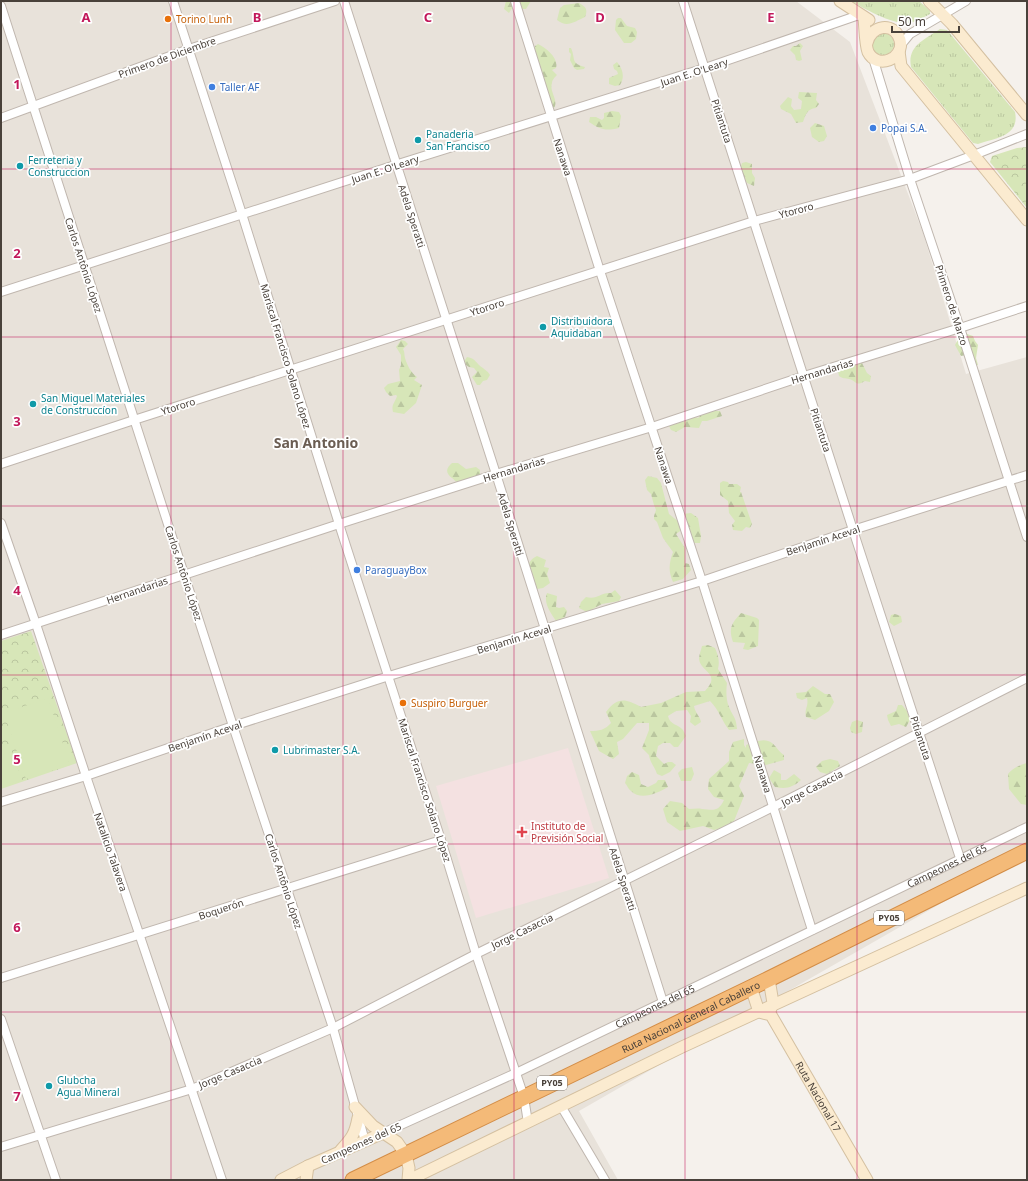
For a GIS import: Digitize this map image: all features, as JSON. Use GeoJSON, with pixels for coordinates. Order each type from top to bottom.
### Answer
{"type":"FeatureCollection","features":[{"type":"Feature","properties":{"kind":"highway","name":"Ruta Nacional General Caballero"},"geometry":{"type":"LineString","coordinates":[[353,1180],[769,979],[1027,851]]}},
{"type":"Feature","properties":{"kind":"street","name":"Mariscal Francisco Solano López"},"geometry":{"type":"LineString","coordinates":[[173,1],[242,214],[339,524],[389,676],[476,954],[524,1097],[528,1123]]}},
{"type":"Feature","properties":{"kind":"street","name":"Primero de Diciembre"},"geometry":{"type":"LineString","coordinates":[[1,118],[188,49],[334,1]]}},
{"type":"Feature","properties":{"kind":"street","name":"Adela Speratti"},"geometry":{"type":"LineString","coordinates":[[344,1],[395,165],[496,474],[544,630],[663,1002]]}},
{"type":"Feature","properties":{"kind":"street","name":"Nanawa"},"geometry":{"type":"LineString","coordinates":[[515,1],[550,118],[702,581],[812,930]]}},
{"type":"Feature","properties":{"kind":"street","name":"Pitiantuta"},"geometry":{"type":"LineString","coordinates":[[683,1],[960,858]]}},
{"type":"Feature","properties":{"kind":"street"},"geometry":{"type":"LineString","coordinates":[[840,1],[862,16],[887,28],[898,36],[900,66]]}},
{"type":"Feature","properties":{"kind":"street"},"geometry":{"type":"LineString","coordinates":[[929,1],[943,15],[1027,115]]}},
{"type":"Feature","properties":{"kind":"street"},"geometry":{"type":"LineString","coordinates":[[881,60],[894,57],[910,34],[966,1]]}},
{"type":"Feature","properties":{"kind":"street","name":"Carlos Antônio López"},"geometry":{"type":"LineString","coordinates":[[1,6],[233,726],[333,1028],[365,1141]]}},
{"type":"Feature","properties":{"kind":"street","name":"Juan E. O'Leary"},"geometry":{"type":"LineString","coordinates":[[1,292],[395,165],[550,118],[862,16]]}},
{"type":"Feature","properties":{"kind":"street"},"geometry":{"type":"LineString","coordinates":[[862,16],[868,51],[881,60],[900,66],[1027,220]]}},
{"type":"Feature","properties":{"kind":"street"},"geometry":{"type":"LineString","coordinates":[[867,43],[870,34],[874,31],[887,28],[910,34]]}},
{"type":"Feature","properties":{"kind":"street","name":"Primero de Marzo"},"geometry":{"type":"LineString","coordinates":[[881,60],[877,73],[910,179],[960,328],[1027,537]]}},
{"type":"Feature","properties":{"kind":"street","name":"Ytororo"},"geometry":{"type":"LineString","coordinates":[[1,464],[754,221],[910,179],[1027,134]]}},
{"type":"Feature","properties":{"kind":"street","name":"Hernandarias"},"geometry":{"type":"LineString","coordinates":[[1,635],[339,524],[496,474],[652,427],[804,376],[1027,306]]}},
{"type":"Feature","properties":{"kind":"street","name":"Benjamín Aceval"},"geometry":{"type":"LineString","coordinates":[[1,802],[86,776],[233,726],[389,676],[702,581],[853,530],[1027,475]]}},
{"type":"Feature","properties":{"kind":"street","name":"Natalicio Talavera"},"geometry":{"type":"LineString","coordinates":[[1,523],[222,1180]]}},
{"type":"Feature","properties":{"kind":"street","name":"Jorge Casaccia"},"geometry":{"type":"LineString","coordinates":[[1,1147],[192,1089],[333,1028],[476,954],[773,807],[1027,678]]}},
{"type":"Feature","properties":{"kind":"street","name":"Campeones del 65"},"geometry":{"type":"LineString","coordinates":[[281,1180],[308,1166],[516,1073],[1027,827]]}},
{"type":"Feature","properties":{"kind":"street","name":"Boquerón"},"geometry":{"type":"LineString","coordinates":[[1,978],[441,840]]}},
{"type":"Feature","properties":{"kind":"street"},"geometry":{"type":"LineString","coordinates":[[357,1112],[373,1126],[397,1142],[406,1155],[409,1168],[409,1180],[682,1047],[767,1011],[1027,888]]}},
{"type":"Feature","properties":{"kind":"street","name":"Ruta Nacional 17"},"geometry":{"type":"LineString","coordinates":[[767,1011],[773,1003],[769,979]]}},
{"type":"Feature","properties":{"kind":"street","name":"Ruta Nacional 17"},"geometry":{"type":"LineString","coordinates":[[752,987],[775,1022],[867,1180]]}},
{"type":"Feature","properties":{"kind":"street"},"geometry":{"type":"LineString","coordinates":[[1,1019],[56,1180]]}},
{"type":"Feature","properties":{"kind":"street"},"geometry":{"type":"LineString","coordinates":[[560,1106],[605,1180]]}},
{"type":"Feature","properties":{"kind":"street"},"geometry":{"type":"LineString","coordinates":[[338,1153],[356,1131],[357,1112]]}},
{"type":"Feature","properties":{"kind":"street"},"geometry":{"type":"LineString","coordinates":[[306,1180],[308,1166]]}},
{"type":"Feature","properties":{"kind":"shaded area"},"geometry":{"type":"Polygon","coordinates":[[[1,1],[796,1],[850,42],[923,233],[966,374],[1027,357],[1027,854],[579,1111],[618,1180],[1,1180],[1,1]]]}},
{"type":"Feature","properties":{"kind":"shaded area","name":"Instituto de Previsión Social"},"geometry":{"type":"Polygon","coordinates":[[[568,748],[609,878],[476,918],[436,786],[568,748]]]}},
{"type":"Feature","properties":{"kind":"green space"},"geometry":{"type":"Polygon","coordinates":[[[506,1],[531,1],[526,9],[519,9],[514,5],[509,13],[504,9],[506,1]]]}},
{"type":"Feature","properties":{"kind":"green space"},"geometry":{"type":"Polygon","coordinates":[[[851,1],[919,1],[930,11],[930,14],[914,22],[895,22],[879,16],[851,1]]]}},
{"type":"Feature","properties":{"kind":"green space"},"geometry":{"type":"Polygon","coordinates":[[[579,3],[586,8],[585,17],[567,24],[557,20],[560,8],[564,5],[579,3]]]}},
{"type":"Feature","properties":{"kind":"green space"},"geometry":{"type":"Polygon","coordinates":[[[621,18],[627,26],[635,28],[637,32],[636,39],[631,43],[624,43],[615,30],[616,20],[621,18]]]}},
{"type":"Feature","properties":{"kind":"green space"},"geometry":{"type":"Polygon","coordinates":[[[940,29],[947,30],[1015,112],[1016,120],[1014,126],[1005,135],[978,144],[973,143],[911,67],[910,60],[914,49],[923,40],[940,29]]]}},
{"type":"Feature","properties":{"kind":"green space"},"geometry":{"type":"Polygon","coordinates":[[[883,33],[891,36],[894,44],[891,52],[883,55],[875,52],[872,44],[875,36],[883,33]]]}},
{"type":"Feature","properties":{"kind":"green space"},"geometry":{"type":"Polygon","coordinates":[[[800,43],[803,46],[800,51],[802,60],[799,61],[796,60],[795,55],[790,50],[793,46],[800,43]]]}},
{"type":"Feature","properties":{"kind":"green space"},"geometry":{"type":"Polygon","coordinates":[[[538,44],[545,48],[556,61],[556,68],[552,70],[557,75],[552,81],[551,86],[555,102],[554,108],[545,107],[541,98],[543,92],[534,52],[535,46],[538,44]]]}},
{"type":"Feature","properties":{"kind":"green space"},"geometry":{"type":"Polygon","coordinates":[[[569,48],[571,48],[575,62],[585,67],[584,69],[577,70],[574,68],[570,60],[571,54],[569,52],[569,48]]]}},
{"type":"Feature","properties":{"kind":"green space"},"geometry":{"type":"Polygon","coordinates":[[[617,62],[621,67],[623,76],[620,85],[615,86],[609,84],[609,78],[618,74],[613,65],[617,62]]]}},
{"type":"Feature","properties":{"kind":"green space"},"geometry":{"type":"Polygon","coordinates":[[[799,92],[817,93],[816,100],[819,104],[816,108],[807,112],[803,122],[796,123],[791,114],[781,109],[780,106],[788,97],[792,99],[791,106],[794,110],[801,109],[802,101],[798,98],[799,92]]]}},
{"type":"Feature","properties":{"kind":"green space"},"geometry":{"type":"Polygon","coordinates":[[[612,111],[619,112],[621,116],[619,128],[603,129],[589,122],[590,117],[596,117],[602,120],[604,118],[604,113],[612,111]]]}},
{"type":"Feature","properties":{"kind":"green space"},"geometry":{"type":"Polygon","coordinates":[[[815,123],[824,126],[827,136],[824,141],[819,142],[812,137],[810,128],[815,123]]]}},
{"type":"Feature","properties":{"kind":"green space"},"geometry":{"type":"Polygon","coordinates":[[[1027,147],[1027,208],[990,162],[992,156],[1017,148],[1027,147]]]}},
{"type":"Feature","properties":{"kind":"green space"},"geometry":{"type":"Polygon","coordinates":[[[746,162],[752,164],[752,173],[755,178],[754,186],[747,183],[740,170],[742,163],[746,162]]]}},
{"type":"Feature","properties":{"kind":"green space"},"geometry":{"type":"Polygon","coordinates":[[[967,334],[973,336],[978,345],[976,358],[978,365],[971,366],[966,355],[961,356],[955,345],[960,336],[967,334]]]}},
{"type":"Feature","properties":{"kind":"green space"},"geometry":{"type":"Polygon","coordinates":[[[401,340],[408,344],[403,349],[408,366],[417,377],[414,380],[422,385],[416,403],[404,414],[393,412],[393,405],[397,396],[390,396],[384,388],[388,384],[400,381],[399,370],[401,365],[401,355],[396,347],[401,340]]]}},
{"type":"Feature","properties":{"kind":"green space"},"geometry":{"type":"Polygon","coordinates":[[[467,357],[474,360],[490,375],[487,380],[483,381],[480,385],[477,385],[472,377],[477,372],[474,368],[463,363],[467,357]]]}},
{"type":"Feature","properties":{"kind":"green space"},"geometry":{"type":"Polygon","coordinates":[[[862,363],[867,373],[871,376],[870,382],[865,381],[858,384],[852,380],[839,376],[838,371],[845,366],[862,363]]]}},
{"type":"Feature","properties":{"kind":"green space"},"geometry":{"type":"Polygon","coordinates":[[[713,411],[720,411],[722,416],[707,421],[702,421],[699,428],[685,427],[676,432],[671,430],[669,426],[671,423],[685,421],[691,416],[698,418],[701,415],[713,411]]]}},
{"type":"Feature","properties":{"kind":"green space"},"geometry":{"type":"Polygon","coordinates":[[[452,463],[458,463],[466,469],[476,467],[480,470],[480,475],[467,482],[458,483],[447,472],[448,467],[452,463]]]}},
{"type":"Feature","properties":{"kind":"green space"},"geometry":{"type":"Polygon","coordinates":[[[648,476],[657,478],[661,483],[669,514],[679,522],[682,514],[691,513],[698,518],[701,536],[700,543],[691,543],[683,529],[676,534],[685,548],[685,563],[689,564],[691,570],[683,579],[673,582],[670,574],[670,567],[673,552],[663,538],[657,522],[654,519],[656,510],[651,494],[647,490],[645,480],[648,476]]]}},
{"type":"Feature","properties":{"kind":"green space"},"geometry":{"type":"Polygon","coordinates":[[[723,481],[728,482],[729,484],[737,484],[741,487],[740,492],[752,524],[750,528],[746,527],[742,531],[733,530],[732,525],[735,521],[729,513],[728,501],[720,495],[720,483],[723,481]]]}},
{"type":"Feature","properties":{"kind":"green space"},"geometry":{"type":"Polygon","coordinates":[[[537,556],[546,560],[544,567],[549,568],[547,574],[550,583],[543,588],[537,589],[528,571],[528,567],[532,559],[537,556]]]}},
{"type":"Feature","properties":{"kind":"green space"},"geometry":{"type":"Polygon","coordinates":[[[615,590],[621,597],[619,601],[602,604],[587,612],[579,608],[581,602],[586,597],[593,598],[611,593],[615,590]]]}},
{"type":"Feature","properties":{"kind":"green space"},"geometry":{"type":"Polygon","coordinates":[[[547,593],[557,596],[556,607],[564,607],[567,611],[565,617],[556,621],[547,604],[547,593]]]}},
{"type":"Feature","properties":{"kind":"green space"},"geometry":{"type":"Polygon","coordinates":[[[741,613],[759,620],[758,646],[748,650],[743,649],[745,643],[733,642],[731,633],[735,620],[741,613]]]}},
{"type":"Feature","properties":{"kind":"green space"},"geometry":{"type":"Polygon","coordinates":[[[895,614],[901,616],[902,622],[894,626],[889,622],[891,615],[895,614]]]}},
{"type":"Feature","properties":{"kind":"green space"},"geometry":{"type":"Polygon","coordinates":[[[31,631],[77,763],[1,789],[1,641],[31,631]]]}},
{"type":"Feature","properties":{"kind":"green space"},"geometry":{"type":"Polygon","coordinates":[[[708,645],[715,648],[717,653],[719,661],[718,669],[727,683],[727,701],[735,719],[737,729],[729,730],[710,701],[694,706],[701,722],[695,726],[690,722],[691,716],[687,710],[676,711],[668,716],[670,721],[681,728],[686,736],[678,747],[674,747],[670,743],[663,743],[658,746],[656,756],[664,764],[672,762],[676,765],[670,772],[662,776],[657,774],[649,755],[642,748],[649,730],[649,723],[637,723],[623,739],[617,742],[619,754],[613,759],[599,751],[590,731],[602,730],[611,723],[606,712],[618,701],[622,700],[630,702],[641,707],[661,703],[686,692],[705,691],[710,685],[711,676],[700,663],[699,657],[702,646],[708,645]]]}},
{"type":"Feature","properties":{"kind":"green space"},"geometry":{"type":"Polygon","coordinates":[[[813,686],[825,694],[830,694],[834,702],[829,711],[815,720],[806,717],[807,698],[802,700],[797,698],[796,693],[806,692],[813,686]]]}},
{"type":"Feature","properties":{"kind":"green space"},"geometry":{"type":"Polygon","coordinates":[[[48,698],[70,765],[26,779],[4,713],[48,698]]]}},
{"type":"Feature","properties":{"kind":"green space"},"geometry":{"type":"Polygon","coordinates":[[[898,705],[902,705],[907,711],[910,720],[906,727],[899,724],[891,726],[888,720],[887,715],[896,711],[898,705]]]}},
{"type":"Feature","properties":{"kind":"green space"},"geometry":{"type":"Polygon","coordinates":[[[857,720],[863,722],[862,732],[856,734],[851,732],[850,728],[852,722],[857,720]]]}},
{"type":"Feature","properties":{"kind":"green space"},"geometry":{"type":"Polygon","coordinates":[[[744,739],[744,745],[746,748],[746,745],[756,741],[769,741],[784,755],[784,760],[766,765],[749,763],[739,786],[744,796],[734,821],[729,826],[714,830],[703,826],[680,831],[667,822],[663,809],[670,801],[682,803],[689,809],[713,810],[720,807],[724,800],[714,797],[708,789],[709,779],[729,761],[729,752],[733,742],[744,739]]]}},
{"type":"Feature","properties":{"kind":"green space"},"geometry":{"type":"Polygon","coordinates":[[[12,752],[22,780],[1,787],[1,755],[12,752]]]}},
{"type":"Feature","properties":{"kind":"green space"},"geometry":{"type":"Polygon","coordinates":[[[830,759],[838,761],[840,766],[827,774],[820,772],[816,767],[822,761],[830,759]]]}},
{"type":"Feature","properties":{"kind":"green space"},"geometry":{"type":"Polygon","coordinates":[[[1027,763],[1027,805],[1021,804],[1009,789],[1008,774],[1017,767],[1027,763]]]}},
{"type":"Feature","properties":{"kind":"green space"},"geometry":{"type":"Polygon","coordinates":[[[692,767],[694,774],[691,781],[681,781],[678,773],[682,769],[692,767]]]}},
{"type":"Feature","properties":{"kind":"green space"},"geometry":{"type":"Polygon","coordinates":[[[774,770],[781,774],[781,780],[786,780],[794,774],[801,780],[795,785],[789,787],[775,787],[769,778],[774,770]]]}},
{"type":"Feature","properties":{"kind":"green space"},"geometry":{"type":"Polygon","coordinates":[[[632,772],[639,775],[641,784],[648,787],[656,783],[658,780],[665,780],[668,787],[650,795],[644,796],[635,794],[625,783],[627,776],[632,772]]]}},
{"type":"Feature","properties":{"kind":"place","name":"Torino Lunh"},"geometry":{"type":"Point","coordinates":[168,19]}},
{"type":"Feature","properties":{"kind":"place","name":"Taller AF"},"geometry":{"type":"Point","coordinates":[212,87]}},
{"type":"Feature","properties":{"kind":"place","name":"Popai S.A."},"geometry":{"type":"Point","coordinates":[873,128]}},
{"type":"Feature","properties":{"kind":"place","name":"Panaderia San Francisco"},"geometry":{"type":"Point","coordinates":[418,140]}},
{"type":"Feature","properties":{"kind":"place","name":"Ferreteria y Construccion"},"geometry":{"type":"Point","coordinates":[20,166]}},
{"type":"Feature","properties":{"kind":"place","name":"Distribuidora Aquidaban"},"geometry":{"type":"Point","coordinates":[543,327]}},
{"type":"Feature","properties":{"kind":"place","name":"San Miguel Materiales de Construccíon"},"geometry":{"type":"Point","coordinates":[33,404]}},
{"type":"Feature","properties":{"kind":"place","name":"ParaguayBox"},"geometry":{"type":"Point","coordinates":[357,570]}},
{"type":"Feature","properties":{"kind":"place","name":"Suspiro Burguer"},"geometry":{"type":"Point","coordinates":[403,703]}},
{"type":"Feature","properties":{"kind":"place","name":"Lubrimaster S.A."},"geometry":{"type":"Point","coordinates":[275,750]}},
{"type":"Feature","properties":{"kind":"place","name":"Instituto de Previsión Social"},"geometry":{"type":"Point","coordinates":[522,832]}},
{"type":"Feature","properties":{"kind":"place","name":"Glubcha Agua Mineral"},"geometry":{"type":"Point","coordinates":[49,1086]}},
{"type":"Feature","properties":{"kind":"district","name":"San Antonio"},"geometry":{"type":"Point","coordinates":[316,443]}}]}
